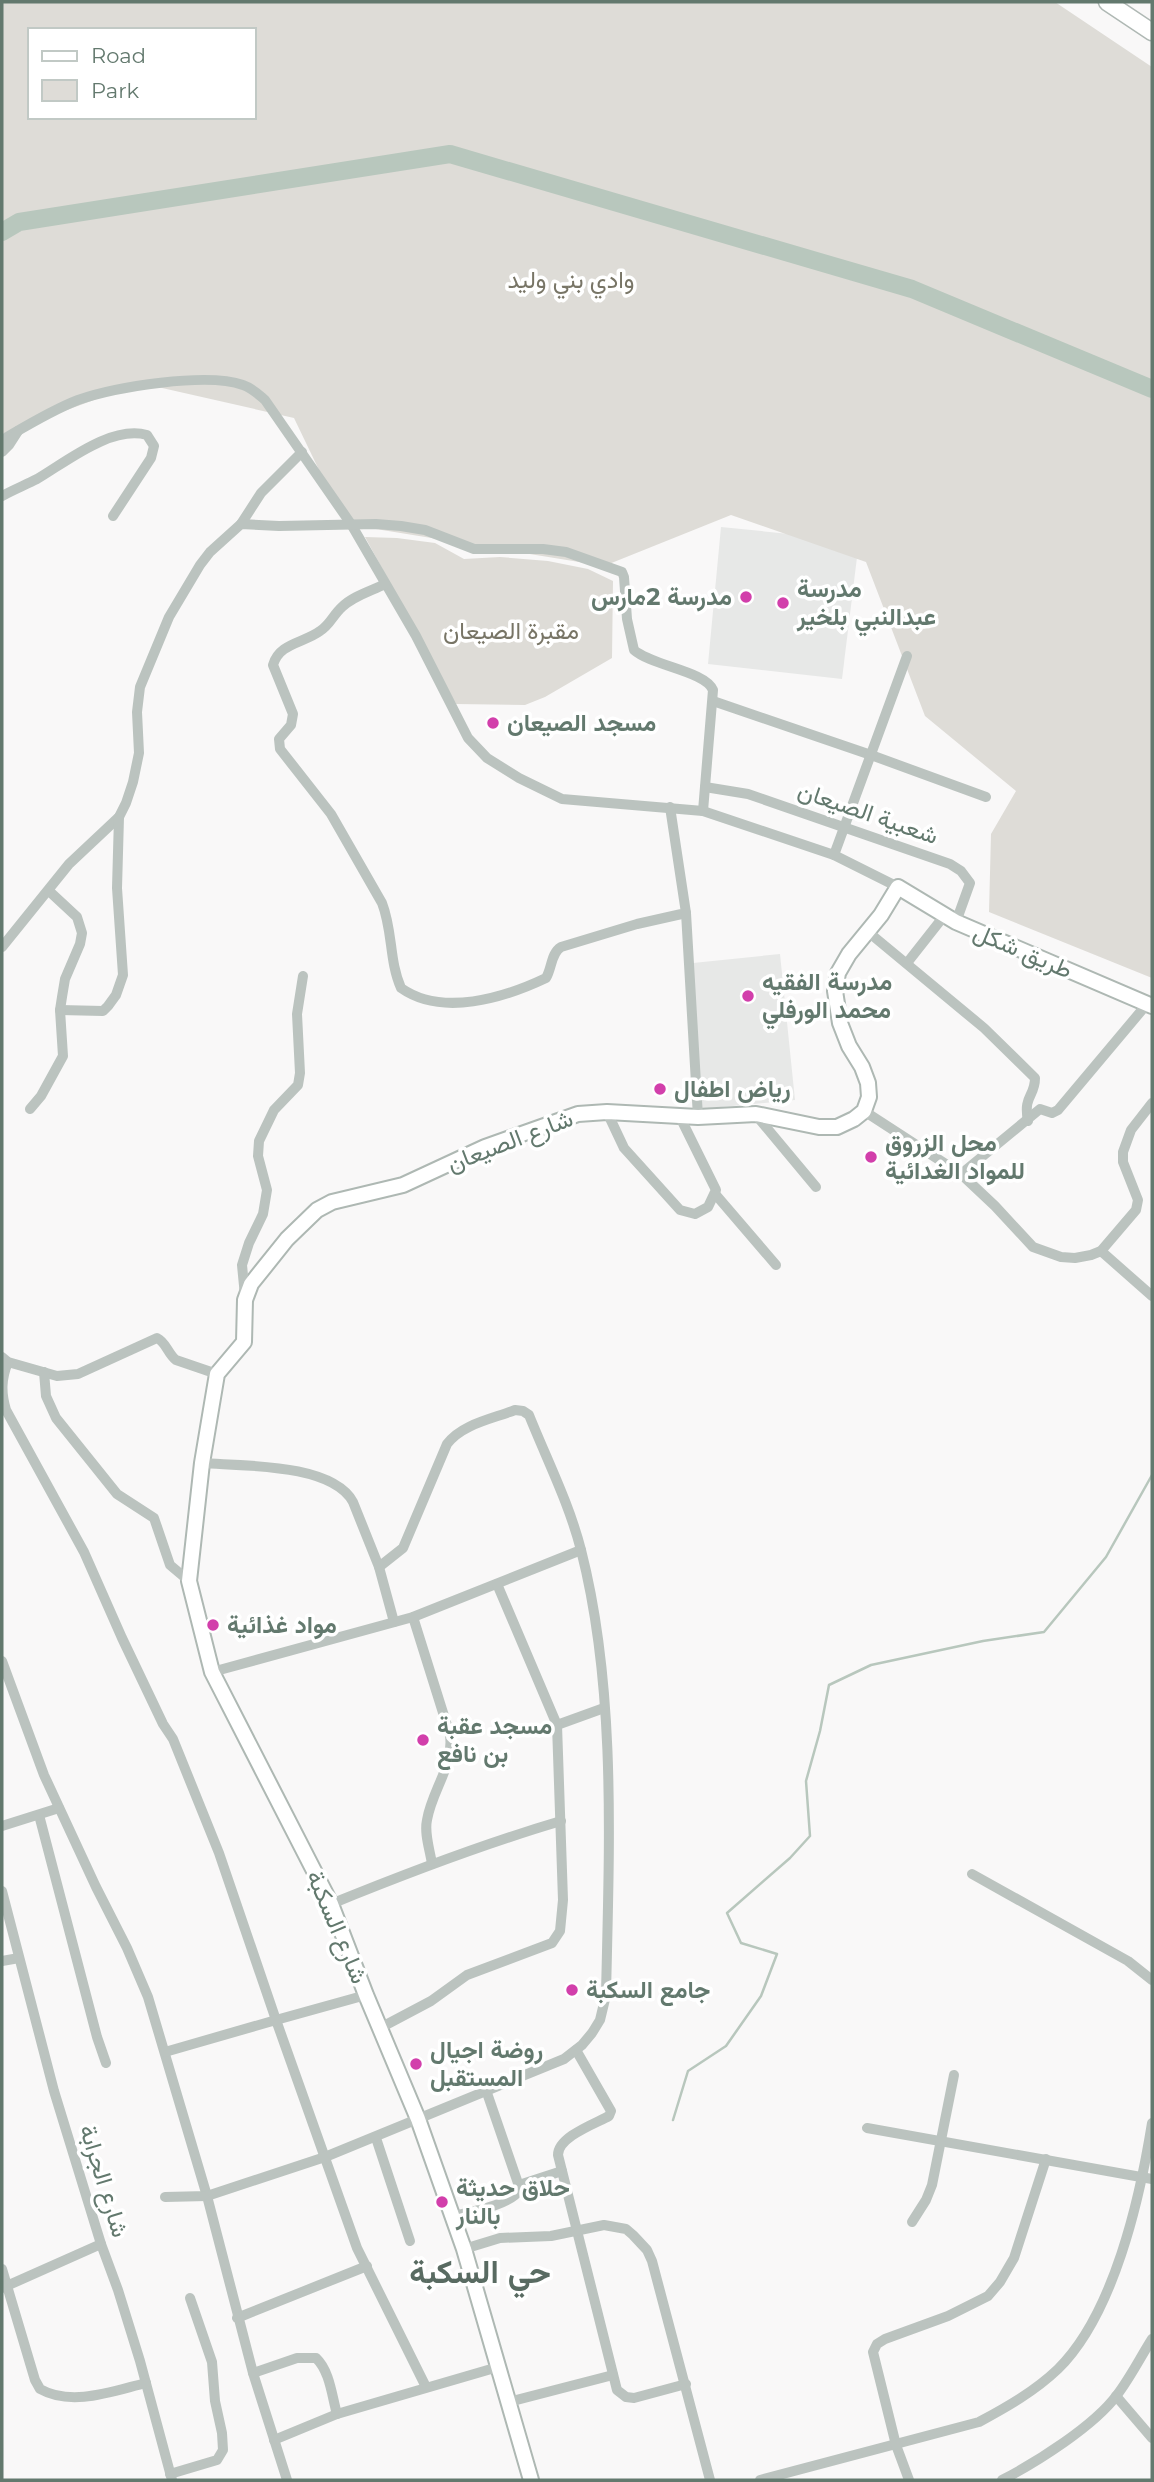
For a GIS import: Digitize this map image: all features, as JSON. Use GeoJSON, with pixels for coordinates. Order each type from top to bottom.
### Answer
{"type":"FeatureCollection","features":[{"type":"Feature","properties":{"kind":"main road"},"geometry":{"type":"LineString","coordinates":[[1107,2],[1152,32]]}},
{"type":"Feature","properties":{"kind":"main road"},"geometry":{"type":"LineString","coordinates":[[864,1111],[869,1097],[868,1083],[840,1023],[835,991],[838,973],[849,954],[881,915],[898,887]]}},
{"type":"Feature","properties":{"kind":"main road","name":"طريق شكل"},"geometry":{"type":"LineString","coordinates":[[898,887],[950,919],[1150,1005]]}},
{"type":"Feature","properties":{"kind":"main road","name":"شارع الصيعان"},"geometry":{"type":"LineString","coordinates":[[217,1374],[244,1342],[245,1300],[251,1284],[287,1239],[317,1210],[331,1202],[403,1185],[485,1147],[578,1114],[607,1112],[698,1117],[756,1114],[819,1127],[837,1127],[864,1111]]}},
{"type":"Feature","properties":{"kind":"main road","name":"شارع السكبة"},"geometry":{"type":"LineString","coordinates":[[217,1374],[202,1463],[189,1581],[212,1672],[331,1903],[418,2119],[464,2249],[531,2480]]}},
{"type":"Feature","properties":{"kind":"street"},"geometry":{"type":"LineString","coordinates":[[2,440],[76,401],[113,389],[210,380],[241,384],[253,389],[265,400],[351,524],[416,636],[468,738],[487,758],[519,778],[562,799],[703,811],[834,855],[898,887]]}},
{"type":"Feature","properties":{"kind":"street"},"geometry":{"type":"LineString","coordinates":[[2,452],[18,430]]}},
{"type":"Feature","properties":{"kind":"street"},"geometry":{"type":"LineString","coordinates":[[2,496],[35,480],[93,445],[120,435],[147,435],[154,446],[151,458],[113,516]]}},
{"type":"Feature","properties":{"kind":"street"},"geometry":{"type":"LineString","coordinates":[[2,947],[69,864],[119,817],[126,803],[139,753],[137,712],[140,687],[169,617],[210,552],[241,524],[261,493],[302,452]]}},
{"type":"Feature","properties":{"kind":"street"},"geometry":{"type":"LineString","coordinates":[[241,524],[376,524],[425,530],[480,550],[543,549],[566,552],[622,572],[626,619],[634,650],[650,661],[706,680],[713,690],[703,811]]}},
{"type":"Feature","properties":{"kind":"street"},"geometry":{"type":"LineString","coordinates":[[385,584],[343,605],[328,626],[286,647],[278,653],[273,665],[293,714],[290,725],[279,739],[279,750],[331,814],[382,903],[391,937],[393,964],[401,988],[438,1003],[490,998],[546,978],[555,953],[561,947],[637,924],[686,913]]}},
{"type":"Feature","properties":{"kind":"street"},"geometry":{"type":"LineString","coordinates":[[834,855],[907,656]]}},
{"type":"Feature","properties":{"kind":"street"},"geometry":{"type":"LineString","coordinates":[[713,701],[986,797]]}},
{"type":"Feature","properties":{"kind":"street","name":"شعبية الصيعان"},"geometry":{"type":"LineString","coordinates":[[705,787],[748,794],[957,867],[970,883],[950,919]]}},
{"type":"Feature","properties":{"kind":"street"},"geometry":{"type":"LineString","coordinates":[[670,807],[686,913],[698,1117]]}},
{"type":"Feature","properties":{"kind":"street"},"geometry":{"type":"LineString","coordinates":[[60,1010],[103,1011],[116,995],[123,975],[117,888],[119,817]]}},
{"type":"Feature","properties":{"kind":"street"},"geometry":{"type":"LineString","coordinates":[[30,1109],[41,1096],[63,1056],[60,1010],[65,979],[82,933],[77,917],[49,891]]}},
{"type":"Feature","properties":{"kind":"street"},"geometry":{"type":"LineString","coordinates":[[907,963],[950,919]]}},
{"type":"Feature","properties":{"kind":"street"},"geometry":{"type":"LineString","coordinates":[[867,931],[984,1028],[1035,1078],[1036,1084],[1025,1105],[1028,1121]]}},
{"type":"Feature","properties":{"kind":"street"},"geometry":{"type":"LineString","coordinates":[[245,1300],[242,1265],[263,1214],[267,1190],[258,1156],[259,1141],[274,1110],[298,1085],[300,1073],[297,1014],[303,976]]}},
{"type":"Feature","properties":{"kind":"street"},"geometry":{"type":"LineString","coordinates":[[961,1174],[1040,1109],[1052,1113],[1058,1110],[1150,1005]]}},
{"type":"Feature","properties":{"kind":"street"},"geometry":{"type":"LineString","coordinates":[[864,1111],[961,1174],[1033,1247],[1061,1257],[1075,1258],[1101,1251],[1136,1210],[1138,1200],[1123,1162],[1123,1152],[1131,1130],[1152,1103]]}},
{"type":"Feature","properties":{"kind":"street"},"geometry":{"type":"LineString","coordinates":[[607,1112],[624,1148],[680,1210],[687,1214],[702,1212],[716,1195]]}},
{"type":"Feature","properties":{"kind":"street"},"geometry":{"type":"LineString","coordinates":[[756,1114],[816,1187]]}},
{"type":"Feature","properties":{"kind":"street"},"geometry":{"type":"LineString","coordinates":[[680,1117],[715,1184],[716,1195],[776,1265]]}},
{"type":"Feature","properties":{"kind":"street"},"geometry":{"type":"LineString","coordinates":[[1101,1251],[1152,1296]]}},
{"type":"Feature","properties":{"kind":"street"},"geometry":{"type":"LineString","coordinates":[[217,1374],[176,1360],[162,1340],[157,1338],[67,1377],[5,1360],[2,1376],[3,1400],[84,1552],[122,1638],[163,1724],[173,1739],[219,1853],[350,2231],[426,2387]]}},
{"type":"Feature","properties":{"kind":"street"},"geometry":{"type":"LineString","coordinates":[[44,1372],[46,1396],[56,1419],[117,1494],[154,1518],[170,1565],[189,1581]]}},
{"type":"Feature","properties":{"kind":"street"},"geometry":{"type":"LineString","coordinates":[[165,2197],[207,2196],[376,2138],[564,2059],[592,2034],[600,2020],[606,1995],[608,1789],[598,1635],[581,1550],[566,1503],[530,1416],[515,1410],[467,1427],[453,1435],[403,1548],[379,1567]]}},
{"type":"Feature","properties":{"kind":"street"},"geometry":{"type":"LineString","coordinates":[[202,1463],[306,1472],[347,1492],[379,1567],[394,1622]]}},
{"type":"Feature","properties":{"kind":"street"},"geometry":{"type":"LineString","coordinates":[[212,1672],[413,1617],[581,1550]]}},
{"type":"Feature","properties":{"kind":"street"},"geometry":{"type":"LineString","coordinates":[[380,2028],[431,2001],[467,1975],[530,1953],[557,1937],[563,1900],[557,1725],[498,1584]]}},
{"type":"Feature","properties":{"kind":"street"},"geometry":{"type":"LineString","coordinates":[[413,1617],[452,1745],[427,1816],[426,1832],[432,1864]]}},
{"type":"Feature","properties":{"kind":"street"},"geometry":{"type":"LineString","coordinates":[[2,1661],[44,1775],[137,1970],[165,2052],[207,2196],[237,2318],[287,2480]]}},
{"type":"Feature","properties":{"kind":"street"},"geometry":{"type":"LineString","coordinates":[[557,1725],[604,1708]]}},
{"type":"Feature","properties":{"kind":"street"},"geometry":{"type":"LineString","coordinates":[[2,1826],[59,1808]]}},
{"type":"Feature","properties":{"kind":"street"},"geometry":{"type":"LineString","coordinates":[[39,1815],[106,2063]]}},
{"type":"Feature","properties":{"kind":"street"},"geometry":{"type":"LineString","coordinates":[[331,1903],[507,1837],[561,1821]]}},
{"type":"Feature","properties":{"kind":"street"},"geometry":{"type":"LineString","coordinates":[[972,1874],[1128,1961],[1152,1980]]}},
{"type":"Feature","properties":{"kind":"street","name":"شارع الجرابة"},"geometry":{"type":"LineString","coordinates":[[2,1896],[54,2091],[146,2383],[171,2477]]}},
{"type":"Feature","properties":{"kind":"street"},"geometry":{"type":"LineString","coordinates":[[2,1961],[19,1958]]}},
{"type":"Feature","properties":{"kind":"street"},"geometry":{"type":"LineString","coordinates":[[165,2052],[366,1995]]}},
{"type":"Feature","properties":{"kind":"street"},"geometry":{"type":"LineString","coordinates":[[576,2050],[611,2110],[609,2116],[559,2145],[558,2155],[617,2390],[626,2397],[634,2398],[686,2384]]}},
{"type":"Feature","properties":{"kind":"street"},"geometry":{"type":"LineString","coordinates":[[912,2222],[932,2185],[954,2075]]}},
{"type":"Feature","properties":{"kind":"street"},"geometry":{"type":"LineString","coordinates":[[453,2216],[497,2204],[519,2191],[486,2090]]}},
{"type":"Feature","properties":{"kind":"street"},"geometry":{"type":"LineString","coordinates":[[760,2480],[979,2422],[1006,2408],[1058,2369],[1073,2352],[1113,2276],[1148,2178],[1152,2123]]}},
{"type":"Feature","properties":{"kind":"street"},"geometry":{"type":"LineString","coordinates":[[867,2128],[1148,2178]]}},
{"type":"Feature","properties":{"kind":"street"},"geometry":{"type":"LineString","coordinates":[[376,2138],[410,2241]]}},
{"type":"Feature","properties":{"kind":"street"},"geometry":{"type":"LineString","coordinates":[[909,2480],[896,2445],[873,2352],[877,2344],[972,2306],[988,2296],[1014,2258],[1046,2159]]}},
{"type":"Feature","properties":{"kind":"street"},"geometry":{"type":"LineString","coordinates":[[519,2185],[562,2171]]}},
{"type":"Feature","properties":{"kind":"street"},"geometry":{"type":"LineString","coordinates":[[464,2249],[500,2238],[551,2236],[604,2225],[626,2229],[646,2250],[652,2261],[710,2480]]}},
{"type":"Feature","properties":{"kind":"street"},"geometry":{"type":"LineString","coordinates":[[5,2287],[101,2244]]}},
{"type":"Feature","properties":{"kind":"street"},"geometry":{"type":"LineString","coordinates":[[237,2318],[367,2266]]}},
{"type":"Feature","properties":{"kind":"street"},"geometry":{"type":"LineString","coordinates":[[2,2269],[5,2287],[40,2389],[62,2397],[78,2397],[94,2396],[146,2383]]}},
{"type":"Feature","properties":{"kind":"street"},"geometry":{"type":"LineString","coordinates":[[171,2477],[218,2460],[223,2450],[212,2362],[190,2298]]}},
{"type":"Feature","properties":{"kind":"street"},"geometry":{"type":"LineString","coordinates":[[1002,2480],[1022,2470],[1102,2412],[1116,2396],[1152,2339]]}},
{"type":"Feature","properties":{"kind":"street"},"geometry":{"type":"LineString","coordinates":[[253,2373],[297,2358],[316,2358],[322,2364],[337,2414]]}},
{"type":"Feature","properties":{"kind":"street"},"geometry":{"type":"LineString","coordinates":[[274,2440],[337,2414],[499,2367]]}},
{"type":"Feature","properties":{"kind":"street"},"geometry":{"type":"LineString","coordinates":[[509,2402],[613,2375]]}},
{"type":"Feature","properties":{"kind":"street"},"geometry":{"type":"LineString","coordinates":[[1116,2396],[1152,2438]]}},
{"type":"Feature","properties":{"kind":"shaded area","name":"مدرسة عبدالنبي بلخير"},"geometry":{"type":"Polygon","coordinates":[[[721,527],[859,541],[842,679],[708,664],[721,527]]]}},
{"type":"Feature","properties":{"kind":"shaded area"},"geometry":{"type":"Polygon","coordinates":[[[780,954],[795,1100],[700,1109],[693,963],[780,954]]]}},
{"type":"Feature","properties":{"kind":"green space","name":"وادي بني وليد"},"geometry":{"type":"Polygon","coordinates":[[[2,2],[1055,2],[1152,67],[1152,978],[989,912],[991,834],[1016,791],[925,716],[866,562],[731,515],[604,566],[345,524],[294,418],[140,383],[2,434],[2,2]]]}},
{"type":"Feature","properties":{"kind":"green space","name":"مقبرة الصيعان"},"geometry":{"type":"Polygon","coordinates":[[[365,537],[435,543],[464,559],[500,557],[548,561],[588,569],[613,581],[612,658],[545,697],[525,705],[456,704],[365,537]]]}},
{"type":"Feature","properties":{"kind":"waterway","name":"وادي بني وليد"},"geometry":{"type":"LineString","coordinates":[[2,232],[19,222],[450,154],[912,289],[1152,389]]}},
{"type":"Feature","properties":{"kind":"waterway"},"geometry":{"type":"LineString","coordinates":[[673,2120],[688,2071],[726,2046],[761,1996],[777,1954],[741,1943],[727,1913],[790,1858],[810,1836],[806,1781],[829,1685],[871,1665],[983,1641],[1044,1632],[1106,1557],[1152,1475]]}},
{"type":"Feature","properties":{"kind":"place","name":"مدرسة 2مارس"},"geometry":{"type":"Point","coordinates":[746,597]}},
{"type":"Feature","properties":{"kind":"place","name":"مدرسة عبدالنبي بلخير"},"geometry":{"type":"Point","coordinates":[783,603]}},
{"type":"Feature","properties":{"kind":"place","name":"مسجد الصيعان"},"geometry":{"type":"Point","coordinates":[493,723]}},
{"type":"Feature","properties":{"kind":"place","name":"مدرسة الفقيه محمد الورفلي"},"geometry":{"type":"Point","coordinates":[748,996]}},
{"type":"Feature","properties":{"kind":"place","name":"رياض اطفال"},"geometry":{"type":"Point","coordinates":[660,1089]}},
{"type":"Feature","properties":{"kind":"place","name":"محل الزروق للمواد الغدائية"},"geometry":{"type":"Point","coordinates":[871,1157]}},
{"type":"Feature","properties":{"kind":"place","name":"مواد غذائية"},"geometry":{"type":"Point","coordinates":[213,1625]}},
{"type":"Feature","properties":{"kind":"place","name":"مسجد عقبة بن نافع"},"geometry":{"type":"Point","coordinates":[423,1740]}},
{"type":"Feature","properties":{"kind":"place","name":"جامع السكبة"},"geometry":{"type":"Point","coordinates":[572,1990]}},
{"type":"Feature","properties":{"kind":"place","name":"روضة اجيال المستقبل"},"geometry":{"type":"Point","coordinates":[416,2064]}},
{"type":"Feature","properties":{"kind":"place","name":"حلاق حديثة بالنار"},"geometry":{"type":"Point","coordinates":[442,2202]}},
{"type":"Feature","properties":{"kind":"district","name":"حي السكبة"},"geometry":{"type":"Point","coordinates":[480,2272]}}]}
